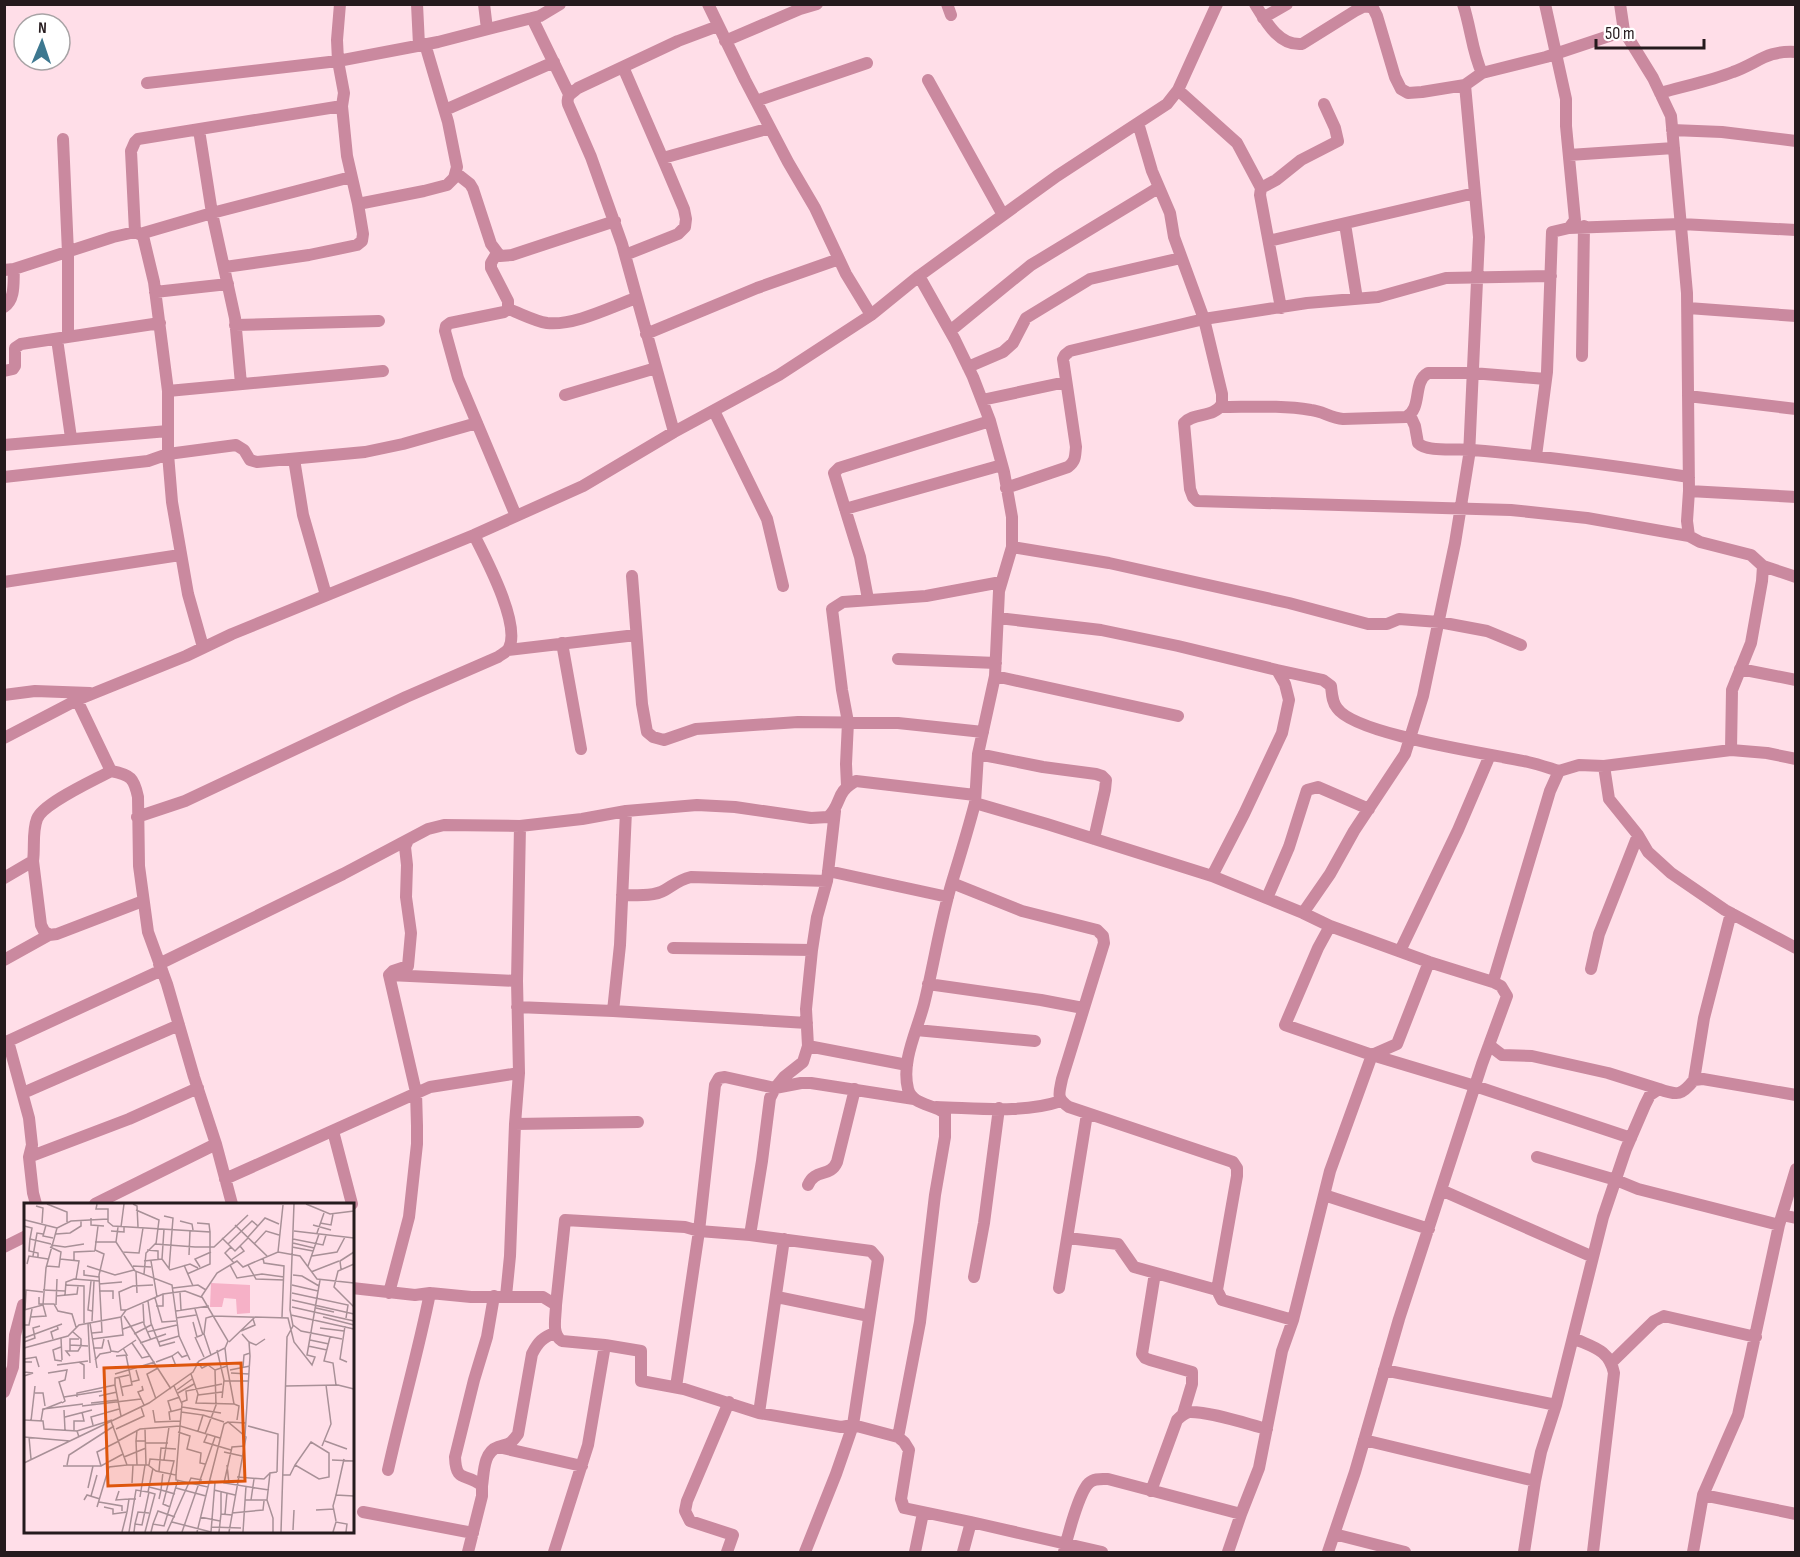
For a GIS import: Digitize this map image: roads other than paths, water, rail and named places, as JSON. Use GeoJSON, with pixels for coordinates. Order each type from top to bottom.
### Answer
{"type":"FeatureCollection","features":[{"type":"Feature","properties":{"kind":"street"},"geometry":{"type":"LineString","coordinates":[[225,267],[309,255],[357,245],[362,241],[358,204],[347,156],[342,106],[344,93],[337,40],[340,4]]}},
{"type":"Feature","properties":{"kind":"street"},"geometry":{"type":"LineString","coordinates":[[358,204],[447,184],[451,182],[456,173],[445,110],[422,44],[417,4]]}},
{"type":"Feature","properties":{"kind":"street"},"geometry":{"type":"LineString","coordinates":[[484,4],[487,29]]}},
{"type":"Feature","properties":{"kind":"street"},"geometry":{"type":"LineString","coordinates":[[147,83],[338,61],[540,16],[560,4]]}},
{"type":"Feature","properties":{"kind":"street"},"geometry":{"type":"LineString","coordinates":[[708,4],[770,128],[871,315]]}},
{"type":"Feature","properties":{"kind":"street"},"geometry":{"type":"LineString","coordinates":[[725,41],[817,4]]}},
{"type":"Feature","properties":{"kind":"street"},"geometry":{"type":"LineString","coordinates":[[1255,4],[1263,18],[1281,38],[1293,45],[1302,44],[1365,6],[1373,8],[1395,77],[1401,89],[1408,93],[1465,85],[1482,74],[1557,54],[1624,31]]}},
{"type":"Feature","properties":{"kind":"street"},"geometry":{"type":"LineString","coordinates":[[1263,18],[1287,4]]}},
{"type":"Feature","properties":{"kind":"street"},"geometry":{"type":"LineString","coordinates":[[1463,4],[1475,59],[1482,74]]}},
{"type":"Feature","properties":{"kind":"street"},"geometry":{"type":"LineString","coordinates":[[1545,4],[1566,99],[1575,220],[1569,228]]}},
{"type":"Feature","properties":{"kind":"street"},"geometry":{"type":"LineString","coordinates":[[1623,5],[1624,31],[1653,78],[1671,116],[1688,309],[1689,491],[1687,521],[1689,536]]}},
{"type":"Feature","properties":{"kind":"street"},"geometry":{"type":"LineString","coordinates":[[4,738],[77,700],[474,535],[583,486],[674,432],[779,375],[871,315],[919,276],[1057,176],[1167,105],[1178,90],[1214,7]]}},
{"type":"Feature","properties":{"kind":"street"},"geometry":{"type":"LineString","coordinates":[[532,18],[569,94]]}},
{"type":"Feature","properties":{"kind":"street"},"geometry":{"type":"LineString","coordinates":[[674,432],[615,221],[567,99],[569,94],[578,88],[678,41],[718,26]]}},
{"type":"Feature","properties":{"kind":"street"},"geometry":{"type":"LineString","coordinates":[[1660,93],[1734,72],[1768,54],[1796,52]]}},
{"type":"Feature","properties":{"kind":"street"},"geometry":{"type":"LineString","coordinates":[[445,110],[554,62]]}},
{"type":"Feature","properties":{"kind":"street"},"geometry":{"type":"LineString","coordinates":[[756,101],[867,63]]}},
{"type":"Feature","properties":{"kind":"street"},"geometry":{"type":"LineString","coordinates":[[623,67],[663,158],[686,219],[685,227],[678,234],[625,255]]}},
{"type":"Feature","properties":{"kind":"street"},"geometry":{"type":"LineString","coordinates":[[928,80],[1004,215]]}},
{"type":"Feature","properties":{"kind":"street"},"geometry":{"type":"LineString","coordinates":[[1303,913],[1405,754],[1423,696],[1439,622],[1461,508],[1469,449],[1479,237],[1465,85]]}},
{"type":"Feature","properties":{"kind":"street"},"geometry":{"type":"LineString","coordinates":[[1178,90],[1237,143],[1261,188],[1260,195],[1281,308]]}},
{"type":"Feature","properties":{"kind":"street"},"geometry":{"type":"LineString","coordinates":[[1261,188],[1276,180],[1300,160],[1338,141],[1324,104]]}},
{"type":"Feature","properties":{"kind":"street"},"geometry":{"type":"LineString","coordinates":[[203,648],[188,594],[172,502],[168,454],[168,391],[155,292],[144,240],[138,233],[131,151],[138,139],[145,137],[342,106]]}},
{"type":"Feature","properties":{"kind":"street"},"geometry":{"type":"LineString","coordinates":[[1138,123],[1158,188],[1170,213],[1174,237],[1181,258],[1204,319],[1220,383],[1221,407]]}},
{"type":"Feature","properties":{"kind":"street"},"geometry":{"type":"LineString","coordinates":[[663,158],[770,128]]}},
{"type":"Feature","properties":{"kind":"street"},"geometry":{"type":"LineString","coordinates":[[199,130],[212,213],[225,267],[235,325],[241,384]]}},
{"type":"Feature","properties":{"kind":"street"},"geometry":{"type":"LineString","coordinates":[[1672,130],[1722,132],[1796,141]]}},
{"type":"Feature","properties":{"kind":"street"},"geometry":{"type":"LineString","coordinates":[[63,139],[68,253],[62,338],[71,438]]}},
{"type":"Feature","properties":{"kind":"street"},"geometry":{"type":"LineString","coordinates":[[1569,155],[1674,148]]}},
{"type":"Feature","properties":{"kind":"street"},"geometry":{"type":"LineString","coordinates":[[456,173],[467,180],[473,189],[491,244],[500,256],[508,256],[615,221]]}},
{"type":"Feature","properties":{"kind":"street"},"geometry":{"type":"LineString","coordinates":[[4,307],[9,304],[12,297],[9,269],[68,253],[113,237],[138,233],[351,177]]}},
{"type":"Feature","properties":{"kind":"street"},"geometry":{"type":"LineString","coordinates":[[950,332],[1031,265],[1158,188]]}},
{"type":"Feature","properties":{"kind":"street"},"geometry":{"type":"LineString","coordinates":[[1269,241],[1475,193]]}},
{"type":"Feature","properties":{"kind":"street"},"geometry":{"type":"LineString","coordinates":[[1345,224],[1357,299]]}},
{"type":"Feature","properties":{"kind":"street"},"geometry":{"type":"LineString","coordinates":[[1536,456],[1546,379],[1552,232],[1584,226],[1681,224],[1796,230]]}},
{"type":"Feature","properties":{"kind":"street"},"geometry":{"type":"LineString","coordinates":[[1582,356],[1584,226]]}},
{"type":"Feature","properties":{"kind":"street"},"geometry":{"type":"LineString","coordinates":[[497,254],[491,263],[491,268],[508,301],[508,309]]}},
{"type":"Feature","properties":{"kind":"street"},"geometry":{"type":"LineString","coordinates":[[968,367],[1003,352],[1014,343],[1026,318],[1090,279],[1181,258]]}},
{"type":"Feature","properties":{"kind":"street"},"geometry":{"type":"LineString","coordinates":[[646,334],[757,288],[839,259]]}},
{"type":"Feature","properties":{"kind":"street"},"geometry":{"type":"LineString","coordinates":[[914,1099],[908,1090],[906,1065],[975,799],[978,754],[995,670],[999,591],[1012,547],[1012,517],[990,420],[968,367],[919,276]]}},
{"type":"Feature","properties":{"kind":"street"},"geometry":{"type":"LineString","coordinates":[[1006,488],[1068,467],[1075,459],[1076,447],[1064,359],[1070,351],[1204,319],[1307,303],[1378,297],[1446,278],[1551,276]]}},
{"type":"Feature","properties":{"kind":"street"},"geometry":{"type":"LineString","coordinates":[[155,292],[228,284]]}},
{"type":"Feature","properties":{"kind":"street"},"geometry":{"type":"LineString","coordinates":[[508,309],[546,323],[557,323],[585,317],[636,298]]}},
{"type":"Feature","properties":{"kind":"street"},"geometry":{"type":"LineString","coordinates":[[508,309],[504,312],[450,323],[445,328],[458,378],[516,516]]}},
{"type":"Feature","properties":{"kind":"street"},"geometry":{"type":"LineString","coordinates":[[1688,309],[1796,316]]}},
{"type":"Feature","properties":{"kind":"street"},"geometry":{"type":"LineString","coordinates":[[235,325],[379,321]]}},
{"type":"Feature","properties":{"kind":"street"},"geometry":{"type":"LineString","coordinates":[[4,371],[13,369],[15,366],[17,345],[160,323]]}},
{"type":"Feature","properties":{"kind":"street"},"geometry":{"type":"LineString","coordinates":[[565,395],[656,368]]}},
{"type":"Feature","properties":{"kind":"street"},"geometry":{"type":"LineString","coordinates":[[168,391],[383,371]]}},
{"type":"Feature","properties":{"kind":"street"},"geometry":{"type":"LineString","coordinates":[[1410,415],[1415,407],[1420,380],[1425,374],[1432,372],[1546,379]]}},
{"type":"Feature","properties":{"kind":"street"},"geometry":{"type":"LineString","coordinates":[[982,400],[1066,382]]}},
{"type":"Feature","properties":{"kind":"street"},"geometry":{"type":"LineString","coordinates":[[1688,396],[1796,410]]}},
{"type":"Feature","properties":{"kind":"street"},"geometry":{"type":"LineString","coordinates":[[1410,415],[1343,419],[1333,418],[1322,412],[1297,408],[1221,407],[1218,410],[1190,418],[1184,423],[1190,489],[1197,501],[1511,510],[1587,518],[1689,536],[1700,542],[1751,555],[1763,566],[1796,577]]}},
{"type":"Feature","properties":{"kind":"street"},"geometry":{"type":"LineString","coordinates":[[714,411],[767,519],[783,586]]}},
{"type":"Feature","properties":{"kind":"street"},"geometry":{"type":"LineString","coordinates":[[1410,415],[1414,421],[1418,443],[1426,448],[1469,449],[1536,456],[1689,477]]}},
{"type":"Feature","properties":{"kind":"street"},"geometry":{"type":"LineString","coordinates":[[868,599],[860,557],[834,473],[839,468],[990,420]]}},
{"type":"Feature","properties":{"kind":"street"},"geometry":{"type":"LineString","coordinates":[[4,477],[148,461],[168,454],[236,445],[244,450],[253,462],[365,452],[477,423]]}},
{"type":"Feature","properties":{"kind":"street"},"geometry":{"type":"LineString","coordinates":[[4,445],[168,431]]}},
{"type":"Feature","properties":{"kind":"street"},"geometry":{"type":"LineString","coordinates":[[294,459],[303,515],[326,595]]}},
{"type":"Feature","properties":{"kind":"street"},"geometry":{"type":"LineString","coordinates":[[845,509],[1002,465]]}},
{"type":"Feature","properties":{"kind":"street"},"geometry":{"type":"LineString","coordinates":[[1689,491],[1796,497]]}},
{"type":"Feature","properties":{"kind":"street"},"geometry":{"type":"LineString","coordinates":[[474,535],[506,604],[511,641],[508,651]]}},
{"type":"Feature","properties":{"kind":"street"},"geometry":{"type":"LineString","coordinates":[[1012,547],[1109,563],[1289,603],[1368,624],[1387,624],[1399,619],[1439,622],[1487,631],[1521,645]]}},
{"type":"Feature","properties":{"kind":"street"},"geometry":{"type":"LineString","coordinates":[[4,582],[180,555]]}},
{"type":"Feature","properties":{"kind":"street"},"geometry":{"type":"LineString","coordinates":[[1731,750],[1732,690],[1751,644],[1763,566]]}},
{"type":"Feature","properties":{"kind":"street"},"geometry":{"type":"LineString","coordinates":[[632,576],[642,704],[647,732],[653,737],[664,740],[696,729],[798,722],[898,723],[983,732]]}},
{"type":"Feature","properties":{"kind":"street"},"geometry":{"type":"LineString","coordinates":[[847,786],[848,722],[832,609],[843,602],[926,596],[1001,582]]}},
{"type":"Feature","properties":{"kind":"street"},"geometry":{"type":"LineString","coordinates":[[998,618],[1101,630],[1323,680],[1331,686],[1332,698],[1337,709],[1344,715],[1370,727],[1410,739],[1530,762],[1559,771],[1579,765],[1604,766],[1731,750],[1767,753],[1796,759]]}},
{"type":"Feature","properties":{"kind":"street"},"geometry":{"type":"LineString","coordinates":[[137,817],[185,801],[508,651],[636,634]]}},
{"type":"Feature","properties":{"kind":"street"},"geometry":{"type":"LineString","coordinates":[[562,644],[581,749]]}},
{"type":"Feature","properties":{"kind":"street"},"geometry":{"type":"LineString","coordinates":[[898,659],[995,670],[1178,716]]}},
{"type":"Feature","properties":{"kind":"street"},"geometry":{"type":"LineString","coordinates":[[1740,669],[1796,680]]}},
{"type":"Feature","properties":{"kind":"street"},"geometry":{"type":"LineString","coordinates":[[1212,876],[1282,733],[1288,700],[1285,684],[1277,670]]}},
{"type":"Feature","properties":{"kind":"street"},"geometry":{"type":"LineString","coordinates":[[4,694],[35,691],[94,693]]}},
{"type":"Feature","properties":{"kind":"street"},"geometry":{"type":"LineString","coordinates":[[77,700],[111,771]]}},
{"type":"Feature","properties":{"kind":"street"},"geometry":{"type":"LineString","coordinates":[[978,754],[1102,776],[1106,780],[1105,790],[1094,838]]}},
{"type":"Feature","properties":{"kind":"street"},"geometry":{"type":"LineString","coordinates":[[1401,951],[1458,830],[1490,755]]}},
{"type":"Feature","properties":{"kind":"street"},"geometry":{"type":"LineString","coordinates":[[1604,766],[1609,799],[1638,835],[1648,852],[1671,873],[1731,913],[1796,948]]}},
{"type":"Feature","properties":{"kind":"street"},"geometry":{"type":"LineString","coordinates":[[49,935],[41,925],[33,861],[37,818],[43,810],[111,771],[125,774],[132,778],[138,797],[139,866],[148,932],[216,1144],[232,1203]]}},
{"type":"Feature","properties":{"kind":"street"},"geometry":{"type":"LineString","coordinates":[[1493,982],[1550,791],[1559,771]]}},
{"type":"Feature","properties":{"kind":"street"},"geometry":{"type":"LineString","coordinates":[[750,1235],[770,1098],[784,1077],[803,1062],[808,1046],[806,1008],[812,950],[827,876],[835,811],[840,796],[847,786],[856,782],[975,799],[1212,876],[1330,926],[1501,986],[1507,996],[1441,1190],[1328,1552]]}},
{"type":"Feature","properties":{"kind":"street"},"geometry":{"type":"LineString","coordinates":[[1267,898],[1288,848],[1307,790],[1318,787],[1369,808]]}},
{"type":"Feature","properties":{"kind":"street"},"geometry":{"type":"LineString","coordinates":[[36,1203],[29,1157],[32,1145],[29,1118],[6,1042],[161,967],[428,829],[444,825],[520,826],[626,811],[697,806],[735,807],[811,818],[828,817],[835,811]]}},
{"type":"Feature","properties":{"kind":"street"},"geometry":{"type":"LineString","coordinates":[[613,1011],[620,945],[626,811]]}},
{"type":"Feature","properties":{"kind":"street"},"geometry":{"type":"LineString","coordinates":[[482,1486],[458,1474],[455,1457],[474,1380],[510,1256],[519,1073],[517,981],[520,826]]}},
{"type":"Feature","properties":{"kind":"street"},"geometry":{"type":"LineString","coordinates":[[1591,969],[1599,934],[1638,835]]}},
{"type":"Feature","properties":{"kind":"street"},"geometry":{"type":"LineString","coordinates":[[389,975],[393,971],[408,966],[411,933],[406,897],[405,847],[408,840]]}},
{"type":"Feature","properties":{"kind":"street"},"geometry":{"type":"LineString","coordinates":[[4,878],[33,861]]}},
{"type":"Feature","properties":{"kind":"street"},"geometry":{"type":"LineString","coordinates":[[622,895],[642,895],[664,891],[679,880],[691,877],[827,876],[948,897]]}},
{"type":"Feature","properties":{"kind":"street"},"geometry":{"type":"LineString","coordinates":[[952,883],[1022,911],[1097,930],[1103,936],[1104,943],[1062,1079],[1059,1094],[1061,1101],[1069,1107],[1088,1114],[1233,1162],[1237,1168],[1237,1176],[1217,1290],[1222,1300],[1293,1320]]}},
{"type":"Feature","properties":{"kind":"street"},"geometry":{"type":"LineString","coordinates":[[4,960],[49,935],[143,901]]}},
{"type":"Feature","properties":{"kind":"street"},"geometry":{"type":"LineString","coordinates":[[1489,1045],[1502,1055],[1533,1056],[1608,1074],[1671,1094],[1680,1094],[1694,1080],[1704,1018],[1731,913]]}},
{"type":"Feature","properties":{"kind":"street"},"geometry":{"type":"LineString","coordinates":[[1330,926],[1318,948],[1286,1025],[1631,1138]]}},
{"type":"Feature","properties":{"kind":"street"},"geometry":{"type":"LineString","coordinates":[[673,948],[812,950]]}},
{"type":"Feature","properties":{"kind":"street"},"geometry":{"type":"LineString","coordinates":[[1228,1552],[1240,1514],[1259,1468],[1282,1351],[1293,1320],[1330,1171],[1372,1055],[1397,1044],[1429,962]]}},
{"type":"Feature","properties":{"kind":"street"},"geometry":{"type":"LineString","coordinates":[[389,975],[517,981]]}},
{"type":"Feature","properties":{"kind":"street"},"geometry":{"type":"LineString","coordinates":[[389,975],[416,1092],[417,1144],[410,1217],[389,1293]]}},
{"type":"Feature","properties":{"kind":"street"},"geometry":{"type":"LineString","coordinates":[[928,984],[1083,1008]]}},
{"type":"Feature","properties":{"kind":"street"},"geometry":{"type":"LineString","coordinates":[[517,1007],[807,1023]]}},
{"type":"Feature","properties":{"kind":"street"},"geometry":{"type":"LineString","coordinates":[[23,1093],[179,1025]]}},
{"type":"Feature","properties":{"kind":"street"},"geometry":{"type":"LineString","coordinates":[[916,1030],[1035,1041]]}},
{"type":"Feature","properties":{"kind":"street"},"geometry":{"type":"LineString","coordinates":[[808,1046],[906,1065]]}},
{"type":"Feature","properties":{"kind":"street"},"geometry":{"type":"LineString","coordinates":[[225,1179],[416,1092],[440,1084],[519,1073]]}},
{"type":"Feature","properties":{"kind":"street"},"geometry":{"type":"LineString","coordinates":[[676,1387],[699,1231],[715,1084],[719,1078],[725,1077],[775,1088],[801,1083],[855,1089],[914,1099],[922,1104],[936,1107],[1045,1106],[1061,1101]]}},
{"type":"Feature","properties":{"kind":"street"},"geometry":{"type":"LineString","coordinates":[[1694,1080],[1703,1079],[1796,1095]]}},
{"type":"Feature","properties":{"kind":"street"},"geometry":{"type":"LineString","coordinates":[[29,1157],[129,1119],[198,1088]]}},
{"type":"Feature","properties":{"kind":"street"},"geometry":{"type":"LineString","coordinates":[[808,1185],[816,1175],[834,1169],[855,1089]]}},
{"type":"Feature","properties":{"kind":"street"},"geometry":{"type":"LineString","coordinates":[[1524,1552],[1534,1481],[1556,1405],[1603,1217],[1631,1138],[1650,1095],[1659,1089]]}},
{"type":"Feature","properties":{"kind":"street"},"geometry":{"type":"LineString","coordinates":[[898,1437],[920,1322],[935,1195],[945,1137],[945,1113],[936,1107]]}},
{"type":"Feature","properties":{"kind":"street"},"geometry":{"type":"LineString","coordinates":[[974,1276],[984,1223],[999,1108]]}},
{"type":"Feature","properties":{"kind":"street"},"geometry":{"type":"LineString","coordinates":[[1059,1288],[1076,1174],[1088,1114]]}},
{"type":"Feature","properties":{"kind":"street"},"geometry":{"type":"LineString","coordinates":[[515,1124],[638,1122]]}},
{"type":"Feature","properties":{"kind":"street"},"geometry":{"type":"LineString","coordinates":[[333,1131],[352,1203]]}},
{"type":"Feature","properties":{"kind":"street"},"geometry":{"type":"LineString","coordinates":[[96,1203],[216,1144]]}},
{"type":"Feature","properties":{"kind":"street"},"geometry":{"type":"LineString","coordinates":[[1537,1157],[1616,1180],[1638,1189],[1780,1220],[1796,1218]]}},
{"type":"Feature","properties":{"kind":"street"},"geometry":{"type":"LineString","coordinates":[[1693,1552],[1703,1495],[1738,1415],[1780,1220],[1796,1169]]}},
{"type":"Feature","properties":{"kind":"street"},"geometry":{"type":"LineString","coordinates":[[1441,1190],[1593,1257]]}},
{"type":"Feature","properties":{"kind":"street"},"geometry":{"type":"LineString","coordinates":[[1324,1195],[1429,1229]]}},
{"type":"Feature","properties":{"kind":"street"},"geometry":{"type":"LineString","coordinates":[[805,1552],[853,1425],[878,1259],[871,1251],[784,1239],[699,1231],[685,1227],[565,1220],[556,1305],[555,1332],[557,1338],[562,1341],[641,1351],[641,1381],[676,1387],[759,1413],[841,1427],[853,1425],[898,1437],[909,1450],[902,1504],[904,1508],[971,1522],[1065,1548],[1102,1552]]}},
{"type":"Feature","properties":{"kind":"street"},"geometry":{"type":"LineString","coordinates":[[5,1246],[24,1237]]}},
{"type":"Feature","properties":{"kind":"street"},"geometry":{"type":"LineString","coordinates":[[1068,1238],[1118,1244],[1134,1266],[1217,1290]]}},
{"type":"Feature","properties":{"kind":"street"},"geometry":{"type":"LineString","coordinates":[[759,1413],[784,1239]]}},
{"type":"Feature","properties":{"kind":"street"},"geometry":{"type":"LineString","coordinates":[[1151,1491],[1177,1420],[1183,1414],[1192,1384],[1192,1372],[1150,1360],[1142,1354],[1155,1273]]}},
{"type":"Feature","properties":{"kind":"street"},"geometry":{"type":"LineString","coordinates":[[354,1288],[415,1295],[430,1293],[471,1297],[543,1297],[556,1305]]}},
{"type":"Feature","properties":{"kind":"street"},"geometry":{"type":"LineString","coordinates":[[388,1470],[430,1293]]}},
{"type":"Feature","properties":{"kind":"street"},"geometry":{"type":"LineString","coordinates":[[777,1297],[870,1316]]}},
{"type":"Feature","properties":{"kind":"street"},"geometry":{"type":"LineString","coordinates":[[4,1392],[15,1335],[24,1305]]}},
{"type":"Feature","properties":{"kind":"street"},"geometry":{"type":"LineString","coordinates":[[1612,1362],[1653,1321],[1664,1316],[1756,1337]]}},
{"type":"Feature","properties":{"kind":"street"},"geometry":{"type":"LineString","coordinates":[[468,1552],[482,1496],[486,1460],[496,1447],[511,1443],[518,1434],[532,1354],[544,1337],[555,1332]]}},
{"type":"Feature","properties":{"kind":"street"},"geometry":{"type":"LineString","coordinates":[[1573,1338],[1605,1353],[1612,1362],[1614,1373],[1593,1552]]}},
{"type":"Feature","properties":{"kind":"street"},"geometry":{"type":"LineString","coordinates":[[554,1552],[582,1466],[604,1345]]}},
{"type":"Feature","properties":{"kind":"street"},"geometry":{"type":"LineString","coordinates":[[1384,1370],[1556,1405]]}},
{"type":"Feature","properties":{"kind":"street"},"geometry":{"type":"LineString","coordinates":[[727,1552],[733,1535],[690,1521],[685,1511],[687,1501],[729,1402]]}},
{"type":"Feature","properties":{"kind":"street"},"geometry":{"type":"LineString","coordinates":[[1183,1414],[1190,1412],[1203,1414],[1267,1429]]}},
{"type":"Feature","properties":{"kind":"street"},"geometry":{"type":"LineString","coordinates":[[1364,1440],[1534,1481]]}},
{"type":"Feature","properties":{"kind":"street"},"geometry":{"type":"LineString","coordinates":[[496,1447],[582,1466]]}},
{"type":"Feature","properties":{"kind":"street"},"geometry":{"type":"LineString","coordinates":[[1065,1548],[1082,1495],[1089,1482],[1097,1479],[1108,1479],[1240,1514]]}},
{"type":"Feature","properties":{"kind":"street"},"geometry":{"type":"LineString","coordinates":[[1703,1495],[1796,1514]]}},
{"type":"Feature","properties":{"kind":"street"},"geometry":{"type":"LineString","coordinates":[[363,1512],[473,1533]]}},
{"type":"Feature","properties":{"kind":"street"},"geometry":{"type":"LineString","coordinates":[[915,1552],[923,1513]]}},
{"type":"Feature","properties":{"kind":"street"},"geometry":{"type":"LineString","coordinates":[[963,1552],[971,1522]]}},
{"type":"Feature","properties":{"kind":"street"},"geometry":{"type":"LineString","coordinates":[[1334,1534],[1405,1552]]}}]}
